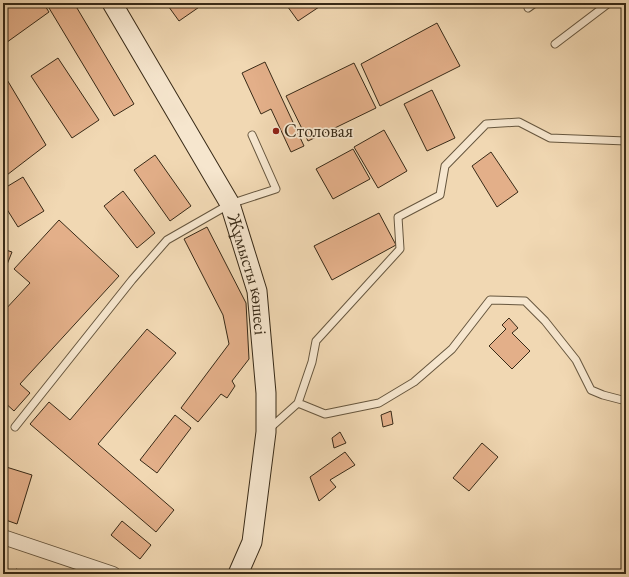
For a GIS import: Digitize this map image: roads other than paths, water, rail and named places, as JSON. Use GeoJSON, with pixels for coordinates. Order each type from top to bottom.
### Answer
{"type":"FeatureCollection","features":[{"type":"Feature","properties":{"kind":"main road","name":"Жұмысты көшесі"},"geometry":{"type":"LineString","coordinates":[[112,3],[230,204],[258,291],[266,393],[266,432],[252,542],[238,574]]}},
{"type":"Feature","properties":{"kind":"street"},"geometry":{"type":"LineString","coordinates":[[3,537],[113,574]]}},
{"type":"Feature","properties":{"kind":"lane"},"geometry":{"type":"LineString","coordinates":[[528,8],[535,3]]}},
{"type":"Feature","properties":{"kind":"lane"},"geometry":{"type":"LineString","coordinates":[[555,44],[609,3]]}},
{"type":"Feature","properties":{"kind":"lane"},"geometry":{"type":"LineString","coordinates":[[266,432],[298,402],[312,362],[316,341],[400,249],[398,217],[440,195],[445,166],[486,124],[519,122],[550,138],[626,141]]}},
{"type":"Feature","properties":{"kind":"lane"},"geometry":{"type":"LineString","coordinates":[[15,427],[132,280],[167,240],[230,204],[276,189],[252,135]]}},
{"type":"Feature","properties":{"kind":"lane"},"geometry":{"type":"LineString","coordinates":[[298,402],[325,414],[379,403],[414,382],[452,349],[490,300],[525,301],[546,321],[576,360],[591,390],[626,401]]}},
{"type":"Feature","properties":{"kind":"place","name":"Столовая"},"geometry":{"type":"Point","coordinates":[276,131]}}]}
